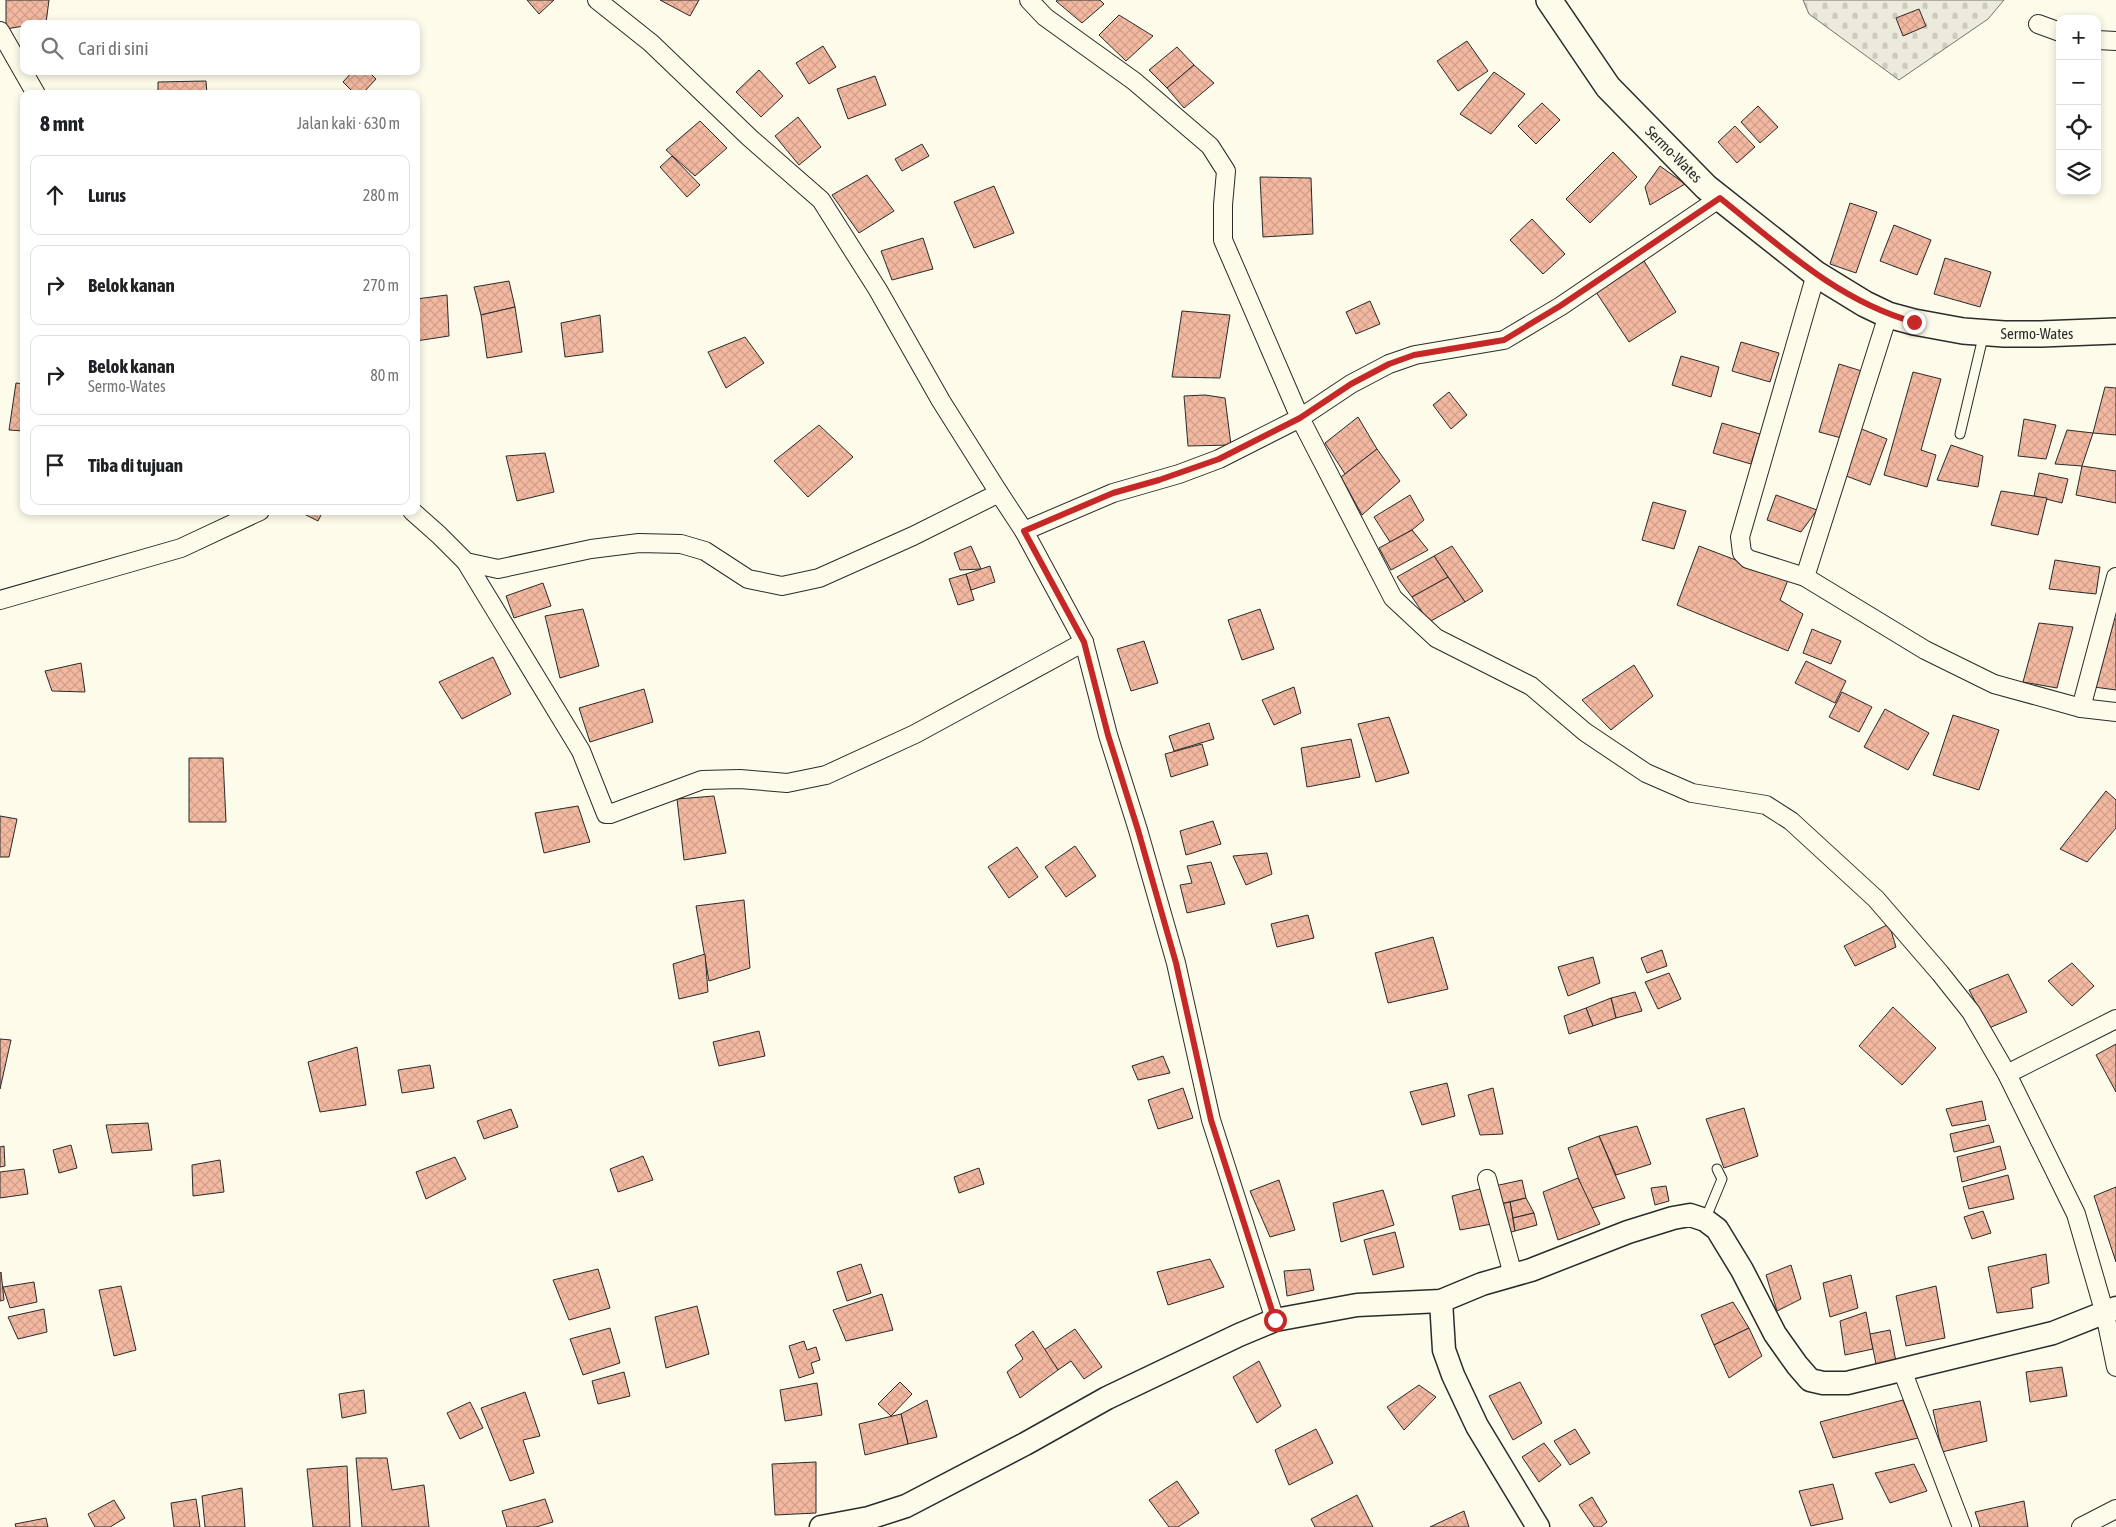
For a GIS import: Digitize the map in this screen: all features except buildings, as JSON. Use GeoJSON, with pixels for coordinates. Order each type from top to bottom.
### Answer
{"type":"FeatureCollection","features":[{"type":"Feature","properties":{"kind":"main road","name":"Sermo-Wates"},"geometry":{"type":"LineString","coordinates":[[1549,0],[1608,87],[1706,186],[1816,274],[1865,304],[1888,315],[1938,326],[1984,333],[2041,334],[2116,331]]}},
{"type":"Feature","properties":{"kind":"street"},"geometry":{"type":"LineString","coordinates":[[597,0],[651,43],[750,138],[821,200],[878,290],[941,401],[1024,531],[1084,642],[1108,735],[1138,830],[1176,963],[1211,1120],[1275,1320]]}},
{"type":"Feature","properties":{"kind":"street"},"geometry":{"type":"LineString","coordinates":[[1029,0],[1046,17],[1134,81],[1210,146],[1226,171],[1223,205],[1223,240],[1300,418],[1393,598],[1436,638],[1531,686],[1584,732],[1646,773],[1692,793],[1766,805],[1791,821],[1876,899],[1940,972],[1971,1012],[2006,1074],[2076,1214],[2110,1311],[2116,1367]]}},
{"type":"Feature","properties":{"kind":"street"},"geometry":{"type":"LineString","coordinates":[[2038,24],[2056,31]]}},
{"type":"Feature","properties":{"kind":"street"},"geometry":{"type":"LineString","coordinates":[[0,31],[20,66]]}},
{"type":"Feature","properties":{"kind":"street"},"geometry":{"type":"LineString","coordinates":[[2101,40],[2116,41]]}},
{"type":"Feature","properties":{"kind":"street"},"geometry":{"type":"LineString","coordinates":[[25,75],[34,90]]}},
{"type":"Feature","properties":{"kind":"street"},"geometry":{"type":"LineString","coordinates":[[1024,531],[1113,493],[1172,476],[1219,459],[1300,418],[1351,384],[1389,364],[1414,355],[1504,340],[1552,311],[1720,198]]}},
{"type":"Feature","properties":{"kind":"street"},"geometry":{"type":"LineString","coordinates":[[1816,274],[1740,537],[1739,545],[1742,553],[1748,559],[1806,577],[1925,650],[1994,684],[2081,708],[2116,712]]}},
{"type":"Feature","properties":{"kind":"street"},"geometry":{"type":"LineString","coordinates":[[1806,577],[1888,315]]}},
{"type":"Feature","properties":{"kind":"street"},"geometry":{"type":"LineString","coordinates":[[466,562],[498,569],[591,549],[639,543],[681,544],[705,551],[748,579],[782,586],[819,578],[914,536],[1000,493]]}},
{"type":"Feature","properties":{"kind":"street"},"geometry":{"type":"LineString","coordinates":[[0,600],[181,548],[251,515]]}},
{"type":"Feature","properties":{"kind":"street"},"geometry":{"type":"LineString","coordinates":[[417,515],[440,535],[466,562],[580,751],[606,814],[702,780],[740,779],[787,783],[826,775],[915,734],[1084,642]]}},
{"type":"Feature","properties":{"kind":"street"},"geometry":{"type":"LineString","coordinates":[[2081,708],[2116,577]]}},
{"type":"Feature","properties":{"kind":"street"},"geometry":{"type":"LineString","coordinates":[[2006,1074],[2116,1020]]}},
{"type":"Feature","properties":{"kind":"street"},"geometry":{"type":"LineString","coordinates":[[1487,1179],[1513,1275]]}},
{"type":"Feature","properties":{"kind":"street"},"geometry":{"type":"LineString","coordinates":[[821,1527],[870,1523],[1025,1444],[1108,1398],[1238,1335],[1275,1320],[1357,1305],[1441,1300],[1482,1284],[1531,1270],[1628,1232],[1673,1218],[1690,1215],[1705,1220],[1717,1229],[1742,1270],[1775,1334],[1810,1380],[1823,1383],[1847,1384],[2054,1333],[2110,1311]]}},
{"type":"Feature","properties":{"kind":"street"},"geometry":{"type":"LineString","coordinates":[[1441,1300],[1444,1350],[1453,1375],[1476,1426],[1538,1527]]}},
{"type":"Feature","properties":{"kind":"street"},"geometry":{"type":"LineString","coordinates":[[1902,1370],[1962,1527]]}},
{"type":"Feature","properties":{"kind":"street"},"geometry":{"type":"LineString","coordinates":[[2081,1527],[2116,1509]]}},
{"type":"Feature","properties":{"kind":"lane"},"geometry":{"type":"LineString","coordinates":[[1960,434],[1984,333]]}},
{"type":"Feature","properties":{"kind":"lane"},"geometry":{"type":"LineString","coordinates":[[1705,1220],[1722,1179],[1717,1169]]}},
{"type":"Feature","properties":{"kind":"green space"},"geometry":{"type":"Polygon","coordinates":[[[1803,0],[2004,0],[1988,19],[1899,80],[1809,14],[1803,0]]]}},
{"type":"Feature","properties":{"kind":"route"},"geometry":{"type":"LineString","coordinates":[[1275,1320],[1211,1120],[1176,963],[1138,830],[1108,735],[1084,642],[1024,531],[1113,493],[1179,474],[1219,459],[1300,418],[1351,384],[1389,364],[1414,355],[1504,340],[1560,306],[1646,246],[1720,198],[1816,274],[1865,304],[1888,315],[1914,322]]}}]}
